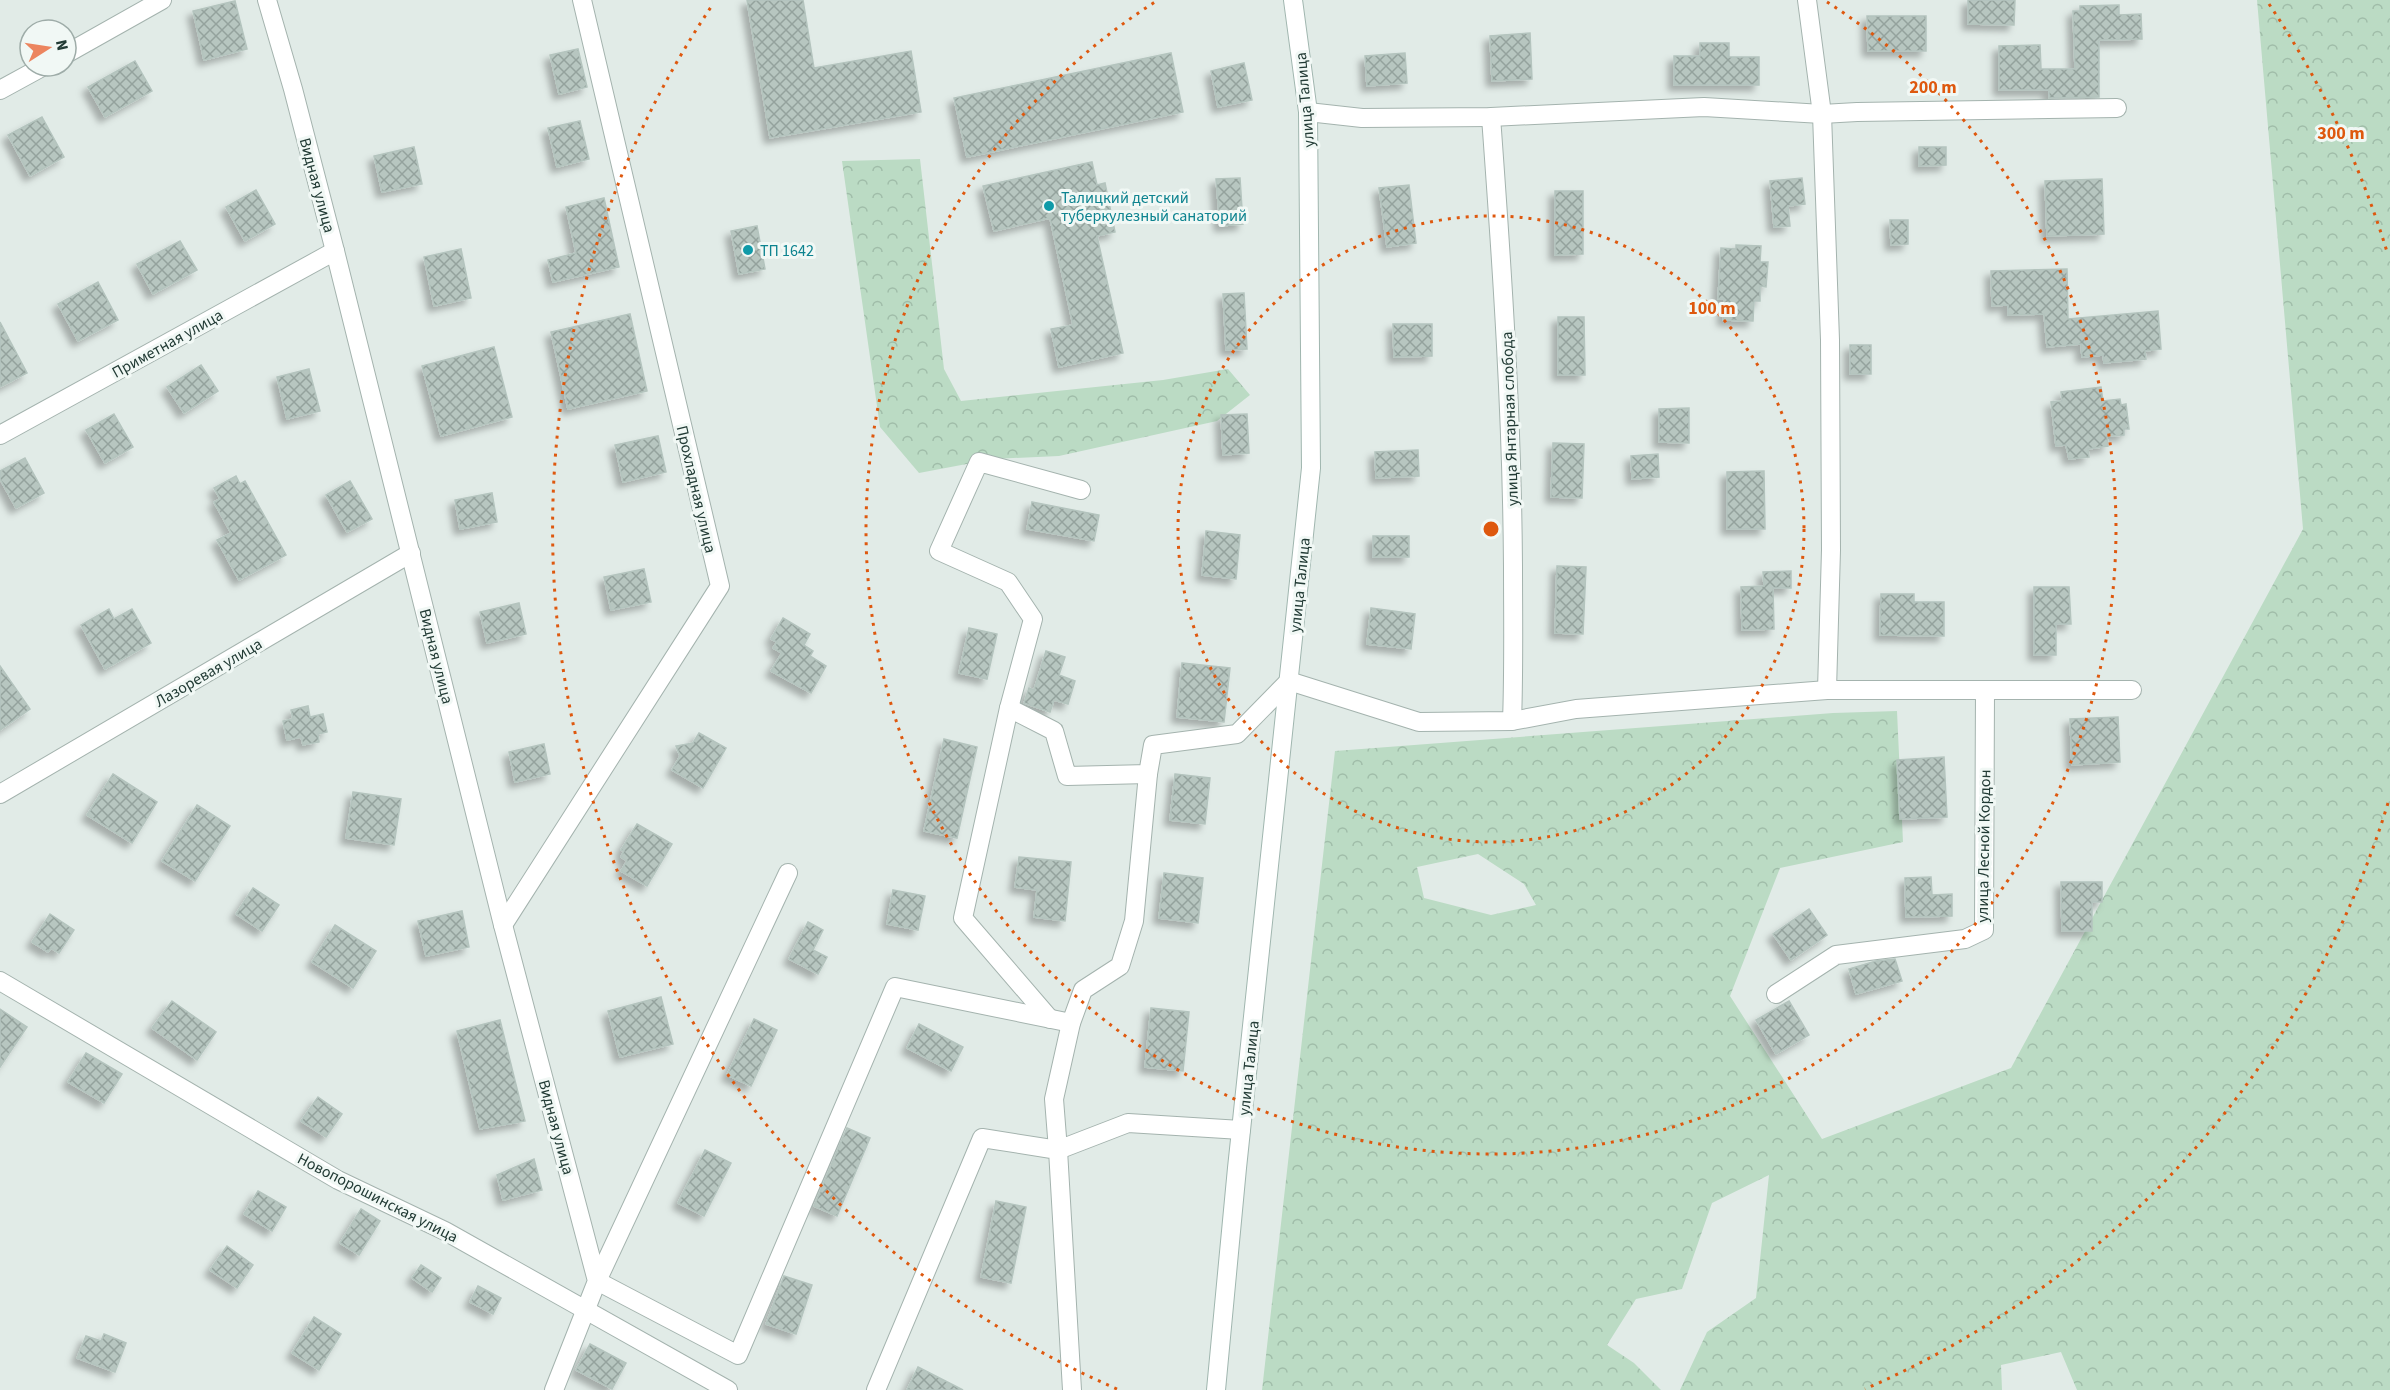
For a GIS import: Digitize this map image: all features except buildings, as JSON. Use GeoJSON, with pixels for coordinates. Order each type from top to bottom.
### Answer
{"type":"FeatureCollection","features":[{"type":"Feature","properties":{"kind":"street"},"geometry":{"type":"LineString","coordinates":[[78,47],[162,0]]}},
{"type":"Feature","properties":{"kind":"street","name":"Видная улица"},"geometry":{"type":"LineString","coordinates":[[267,0],[293,89],[335,251],[503,925],[597,1281]]}},
{"type":"Feature","properties":{"kind":"street","name":"Прохладная улица"},"geometry":{"type":"LineString","coordinates":[[503,925],[720,586],[582,0]]}},
{"type":"Feature","properties":{"kind":"street","name":"улица Талица"},"geometry":{"type":"LineString","coordinates":[[1216,1390],[1237,1168],[1311,468],[1308,112],[1293,0]]}},
{"type":"Feature","properties":{"kind":"street"},"geometry":{"type":"LineString","coordinates":[[1807,0],[1822,114],[1830,351],[1831,539],[1827,690]]}},
{"type":"Feature","properties":{"kind":"street"},"geometry":{"type":"LineString","coordinates":[[0,90],[22,78]]}},
{"type":"Feature","properties":{"kind":"street"},"geometry":{"type":"LineString","coordinates":[[1308,112],[1362,118],[1491,117],[1704,107],[1822,114],[2117,108]]}},
{"type":"Feature","properties":{"kind":"street","name":"улица Янтарная слобода"},"geometry":{"type":"LineString","coordinates":[[1491,117],[1512,465],[1514,680],[1512,721]]}},
{"type":"Feature","properties":{"kind":"street","name":"Приметная улица"},"geometry":{"type":"LineString","coordinates":[[0,435],[335,251]]}},
{"type":"Feature","properties":{"kind":"street"},"geometry":{"type":"LineString","coordinates":[[1050,1019],[963,918],[1009,708],[1033,619],[1008,582],[939,551],[979,462],[1081,490]]}},
{"type":"Feature","properties":{"kind":"street","name":"Лазоревая улица"},"geometry":{"type":"LineString","coordinates":[[3,793],[411,553]]}},
{"type":"Feature","properties":{"kind":"street"},"geometry":{"type":"LineString","coordinates":[[1072,1390],[1054,1099],[1071,1023],[1083,990],[1120,966],[1134,921],[1148,774],[1153,745],[1237,734],[1289,681],[1419,722],[1512,721],[1576,709],[1827,690],[2132,690]]}},
{"type":"Feature","properties":{"kind":"street","name":"улица Лесной Кордон"},"geometry":{"type":"LineString","coordinates":[[1776,994],[1836,954],[1965,939],[1983,930],[1985,690]]}},
{"type":"Feature","properties":{"kind":"street"},"geometry":{"type":"LineString","coordinates":[[1009,708],[1054,731],[1067,776],[1148,774]]}},
{"type":"Feature","properties":{"kind":"street"},"geometry":{"type":"LineString","coordinates":[[554,1390],[597,1281],[788,873]]}},
{"type":"Feature","properties":{"kind":"street","name":"Новопорошинская улица"},"geometry":{"type":"LineString","coordinates":[[0,981],[338,1180],[445,1231],[728,1390]]}},
{"type":"Feature","properties":{"kind":"street"},"geometry":{"type":"LineString","coordinates":[[597,1281],[738,1355],[895,987],[1071,1023]]}},
{"type":"Feature","properties":{"kind":"street"},"geometry":{"type":"LineString","coordinates":[[876,1390],[982,1138],[1058,1150],[1128,1123],[1241,1130]]}},
{"type":"Feature","properties":{"kind":"green space"},"geometry":{"type":"Polygon","coordinates":[[[2257,0],[2390,0],[2390,1390],[2077,1390],[2061,1352],[2001,1365],[2002,1390],[1680,1390],[1707,1332],[1756,1298],[1769,1175],[1712,1203],[1682,1289],[1636,1299],[1607,1345],[1634,1363],[1661,1390],[1262,1390],[1335,751],[1833,713],[1897,711],[1903,842],[1780,868],[1730,996],[1822,1139],[2011,1068],[2303,529],[2257,0]],[[1478,854],[1417,867],[1424,898],[1491,915],[1536,905],[1524,884],[1478,854]]]}},
{"type":"Feature","properties":{"kind":"green space"},"geometry":{"type":"Polygon","coordinates":[[[920,159],[944,369],[961,401],[1163,380],[1228,369],[1250,395],[1217,421],[1059,456],[993,459],[919,473],[880,427],[842,161],[920,159]]]}},
{"type":"Feature","properties":{"kind":"place","name":"Талицкий детский туберкулезный санаторий"},"geometry":{"type":"Point","coordinates":[1049,206]}},
{"type":"Feature","properties":{"kind":"place","name":"ТП 1642"},"geometry":{"type":"Point","coordinates":[748,250]}}]}
